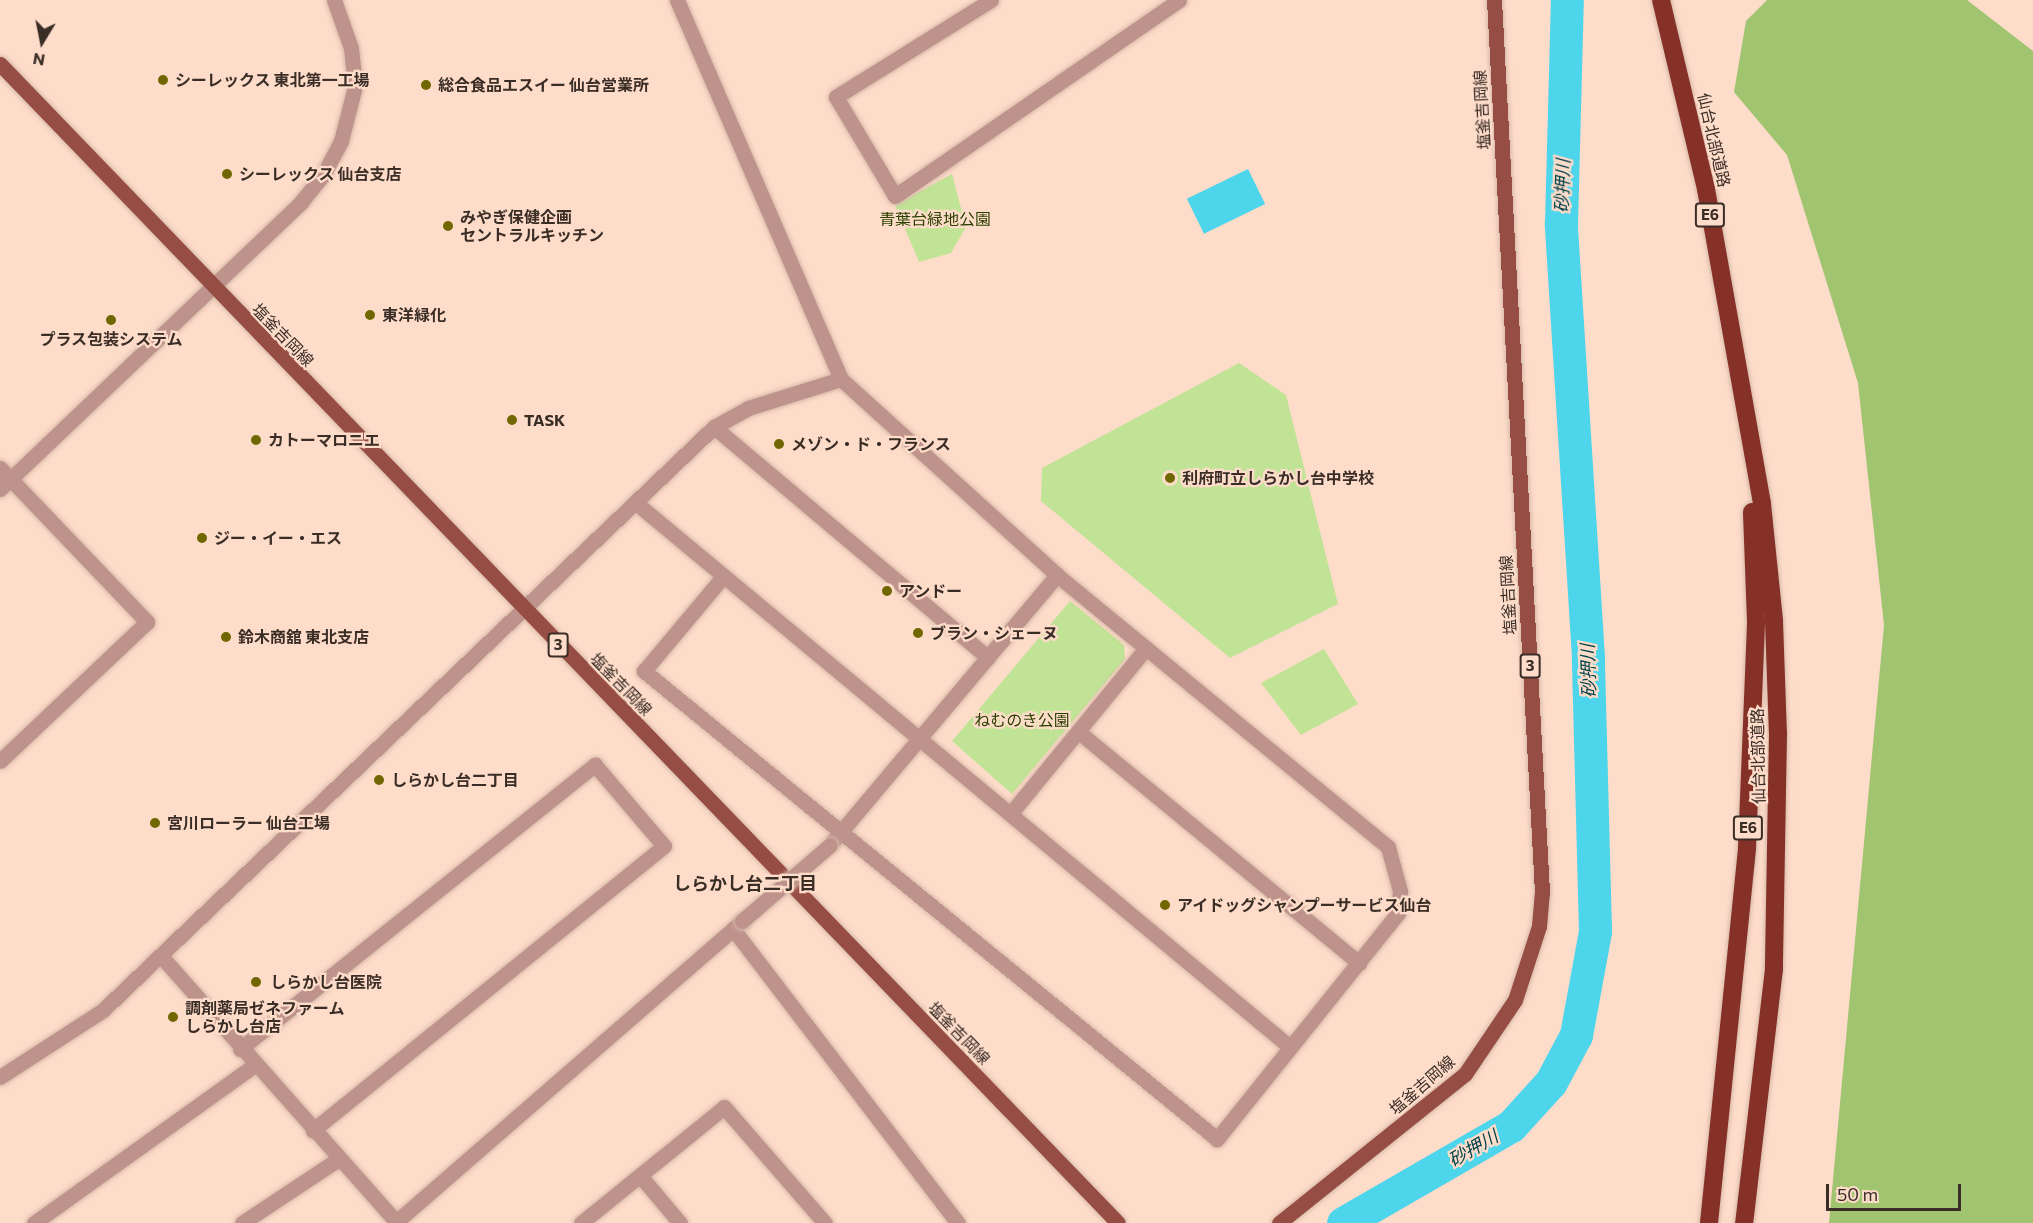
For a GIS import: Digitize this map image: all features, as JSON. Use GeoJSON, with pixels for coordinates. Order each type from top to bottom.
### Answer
{"type":"FeatureCollection","features":[{"type":"Feature","properties":{"kind":"highway","name":"仙台北部道路"},"geometry":{"type":"LineString","coordinates":[[1660,0],[1706,189],[1747,432],[1762,504],[1774,621],[1778,851],[1774,969],[1744,1223]]}},
{"type":"Feature","properties":{"kind":"highway","name":"仙台北部道路"},"geometry":{"type":"LineString","coordinates":[[1709,1223],[1739,963],[1753,734],[1755,622],[1747,432]]}},
{"type":"Feature","properties":{"kind":"main road","name":"塩釜吉岡線"},"geometry":{"type":"LineString","coordinates":[[1279,1223],[1465,1074],[1515,1000],[1539,926],[1542,892],[1494,0]]}},
{"type":"Feature","properties":{"kind":"main road","name":"塩釜吉岡線"},"geometry":{"type":"LineString","coordinates":[[0,64],[524,610],[1118,1223]]}},
{"type":"Feature","properties":{"kind":"street"},"geometry":{"type":"LineString","coordinates":[[0,761],[147,622],[4,479],[301,202],[341,141],[355,86],[351,48],[334,0]]}},
{"type":"Feature","properties":{"kind":"street"},"geometry":{"type":"LineString","coordinates":[[677,0],[841,379],[1057,575],[1388,847],[1400,891],[1398,913],[1217,1139],[835,839],[644,671],[721,579]]}},
{"type":"Feature","properties":{"kind":"street"},"geometry":{"type":"LineString","coordinates":[[991,0],[836,97],[895,196],[1179,0]]}},
{"type":"Feature","properties":{"kind":"street"},"geometry":{"type":"LineString","coordinates":[[0,1077],[103,1010],[714,427],[748,408],[841,379]]}},
{"type":"Feature","properties":{"kind":"street"},"geometry":{"type":"LineString","coordinates":[[714,427],[988,658]]}},
{"type":"Feature","properties":{"kind":"street"},"geometry":{"type":"LineString","coordinates":[[636,503],[721,579],[1011,813],[1290,1047]]}},
{"type":"Feature","properties":{"kind":"street"},"geometry":{"type":"LineString","coordinates":[[161,957],[253,1066],[313,1130],[337,1160],[397,1222],[835,839],[1057,575]]}},
{"type":"Feature","properties":{"kind":"street"},"geometry":{"type":"LineString","coordinates":[[1011,813],[1080,733],[1146,648]]}},
{"type":"Feature","properties":{"kind":"street"},"geometry":{"type":"LineString","coordinates":[[1080,733],[1359,963]]}},
{"type":"Feature","properties":{"kind":"street"},"geometry":{"type":"LineString","coordinates":[[240,1050],[595,765],[664,846],[313,1130]]}},
{"type":"Feature","properties":{"kind":"street"},"geometry":{"type":"LineString","coordinates":[[738,925],[957,1223]]}},
{"type":"Feature","properties":{"kind":"street"},"geometry":{"type":"LineString","coordinates":[[44,1220],[253,1066]]}},
{"type":"Feature","properties":{"kind":"street"},"geometry":{"type":"LineString","coordinates":[[581,1223],[642,1178],[724,1107],[825,1223]]}},
{"type":"Feature","properties":{"kind":"street"},"geometry":{"type":"LineString","coordinates":[[242,1223],[337,1160]]}},
{"type":"Feature","properties":{"kind":"street"},"geometry":{"type":"LineString","coordinates":[[642,1178],[680,1223]]}},
{"type":"Feature","properties":{"kind":"green space"},"geometry":{"type":"Polygon","coordinates":[[[1767,0],[1967,0],[2033,51],[2033,1223],[1829,1223],[1884,625],[1858,383],[1787,155],[1734,92],[1746,21],[1767,0]]]}},
{"type":"Feature","properties":{"kind":"green space","name":"青葉台緑地公園"},"geometry":{"type":"Polygon","coordinates":[[[952,174],[966,227],[951,253],[919,262],[895,205],[952,174]]]}},
{"type":"Feature","properties":{"kind":"green space"},"geometry":{"type":"Polygon","coordinates":[[[1239,363],[1286,395],[1338,604],[1230,658],[1041,501],[1042,468],[1239,363]]]}},
{"type":"Feature","properties":{"kind":"green space","name":"ねむのき公園"},"geometry":{"type":"Polygon","coordinates":[[[1070,601],[1124,645],[1125,659],[1012,794],[952,741],[1070,601]]]}},
{"type":"Feature","properties":{"kind":"green space"},"geometry":{"type":"Polygon","coordinates":[[[1324,649],[1358,704],[1301,735],[1261,683],[1324,649]]]}},
{"type":"Feature","properties":{"kind":"water"},"geometry":{"type":"Polygon","coordinates":[[[1248,169],[1265,204],[1204,234],[1187,199],[1248,169]]]}},
{"type":"Feature","properties":{"kind":"waterway","name":"砂押川"},"geometry":{"type":"LineString","coordinates":[[1343,1223],[1511,1126],[1551,1082],[1576,1035],[1595,931],[1588,657],[1561,224],[1567,0]]}},
{"type":"Feature","properties":{"kind":"place","name":"シーレックス 東北第一工場"},"geometry":{"type":"Point","coordinates":[163,80]}},
{"type":"Feature","properties":{"kind":"place","name":"総合食品エスイー 仙台営業所"},"geometry":{"type":"Point","coordinates":[426,85]}},
{"type":"Feature","properties":{"kind":"place","name":"シーレックス 仙台支店"},"geometry":{"type":"Point","coordinates":[227,174]}},
{"type":"Feature","properties":{"kind":"place","name":"みやぎ保健企画 セントラルキッチン"},"geometry":{"type":"Point","coordinates":[448,226]}},
{"type":"Feature","properties":{"kind":"place","name":"東洋緑化"},"geometry":{"type":"Point","coordinates":[370,315]}},
{"type":"Feature","properties":{"kind":"place","name":"プラス包装システム"},"geometry":{"type":"Point","coordinates":[111,320]}},
{"type":"Feature","properties":{"kind":"place","name":"TASK"},"geometry":{"type":"Point","coordinates":[512,420]}},
{"type":"Feature","properties":{"kind":"place","name":"カトーマロニエ"},"geometry":{"type":"Point","coordinates":[256,440]}},
{"type":"Feature","properties":{"kind":"place","name":"メゾン・ド・フランス"},"geometry":{"type":"Point","coordinates":[779,444]}},
{"type":"Feature","properties":{"kind":"place","name":"利府町立しらかし台中学校"},"geometry":{"type":"Point","coordinates":[1170,478]}},
{"type":"Feature","properties":{"kind":"place","name":"ジー・イー・エス"},"geometry":{"type":"Point","coordinates":[202,538]}},
{"type":"Feature","properties":{"kind":"place","name":"アンドー"},"geometry":{"type":"Point","coordinates":[887,591]}},
{"type":"Feature","properties":{"kind":"place","name":"ブラン・シェーヌ"},"geometry":{"type":"Point","coordinates":[918,633]}},
{"type":"Feature","properties":{"kind":"place","name":"鈴木商舘 東北支店"},"geometry":{"type":"Point","coordinates":[226,637]}},
{"type":"Feature","properties":{"kind":"place","name":"しらかし台二丁目"},"geometry":{"type":"Point","coordinates":[379,780]}},
{"type":"Feature","properties":{"kind":"place","name":"宮川ローラー 仙台工場"},"geometry":{"type":"Point","coordinates":[155,823]}},
{"type":"Feature","properties":{"kind":"place","name":"アイドッグシャンプーサービス仙台"},"geometry":{"type":"Point","coordinates":[1165,905]}},
{"type":"Feature","properties":{"kind":"place","name":"しらかし台医院"},"geometry":{"type":"Point","coordinates":[256,982]}},
{"type":"Feature","properties":{"kind":"place","name":"調剤薬局ゼネファーム しらかし台店"},"geometry":{"type":"Point","coordinates":[173,1017]}},
{"type":"Feature","properties":{"kind":"district","name":"しらかし台二丁目"},"geometry":{"type":"Point","coordinates":[745,883]}}]}
